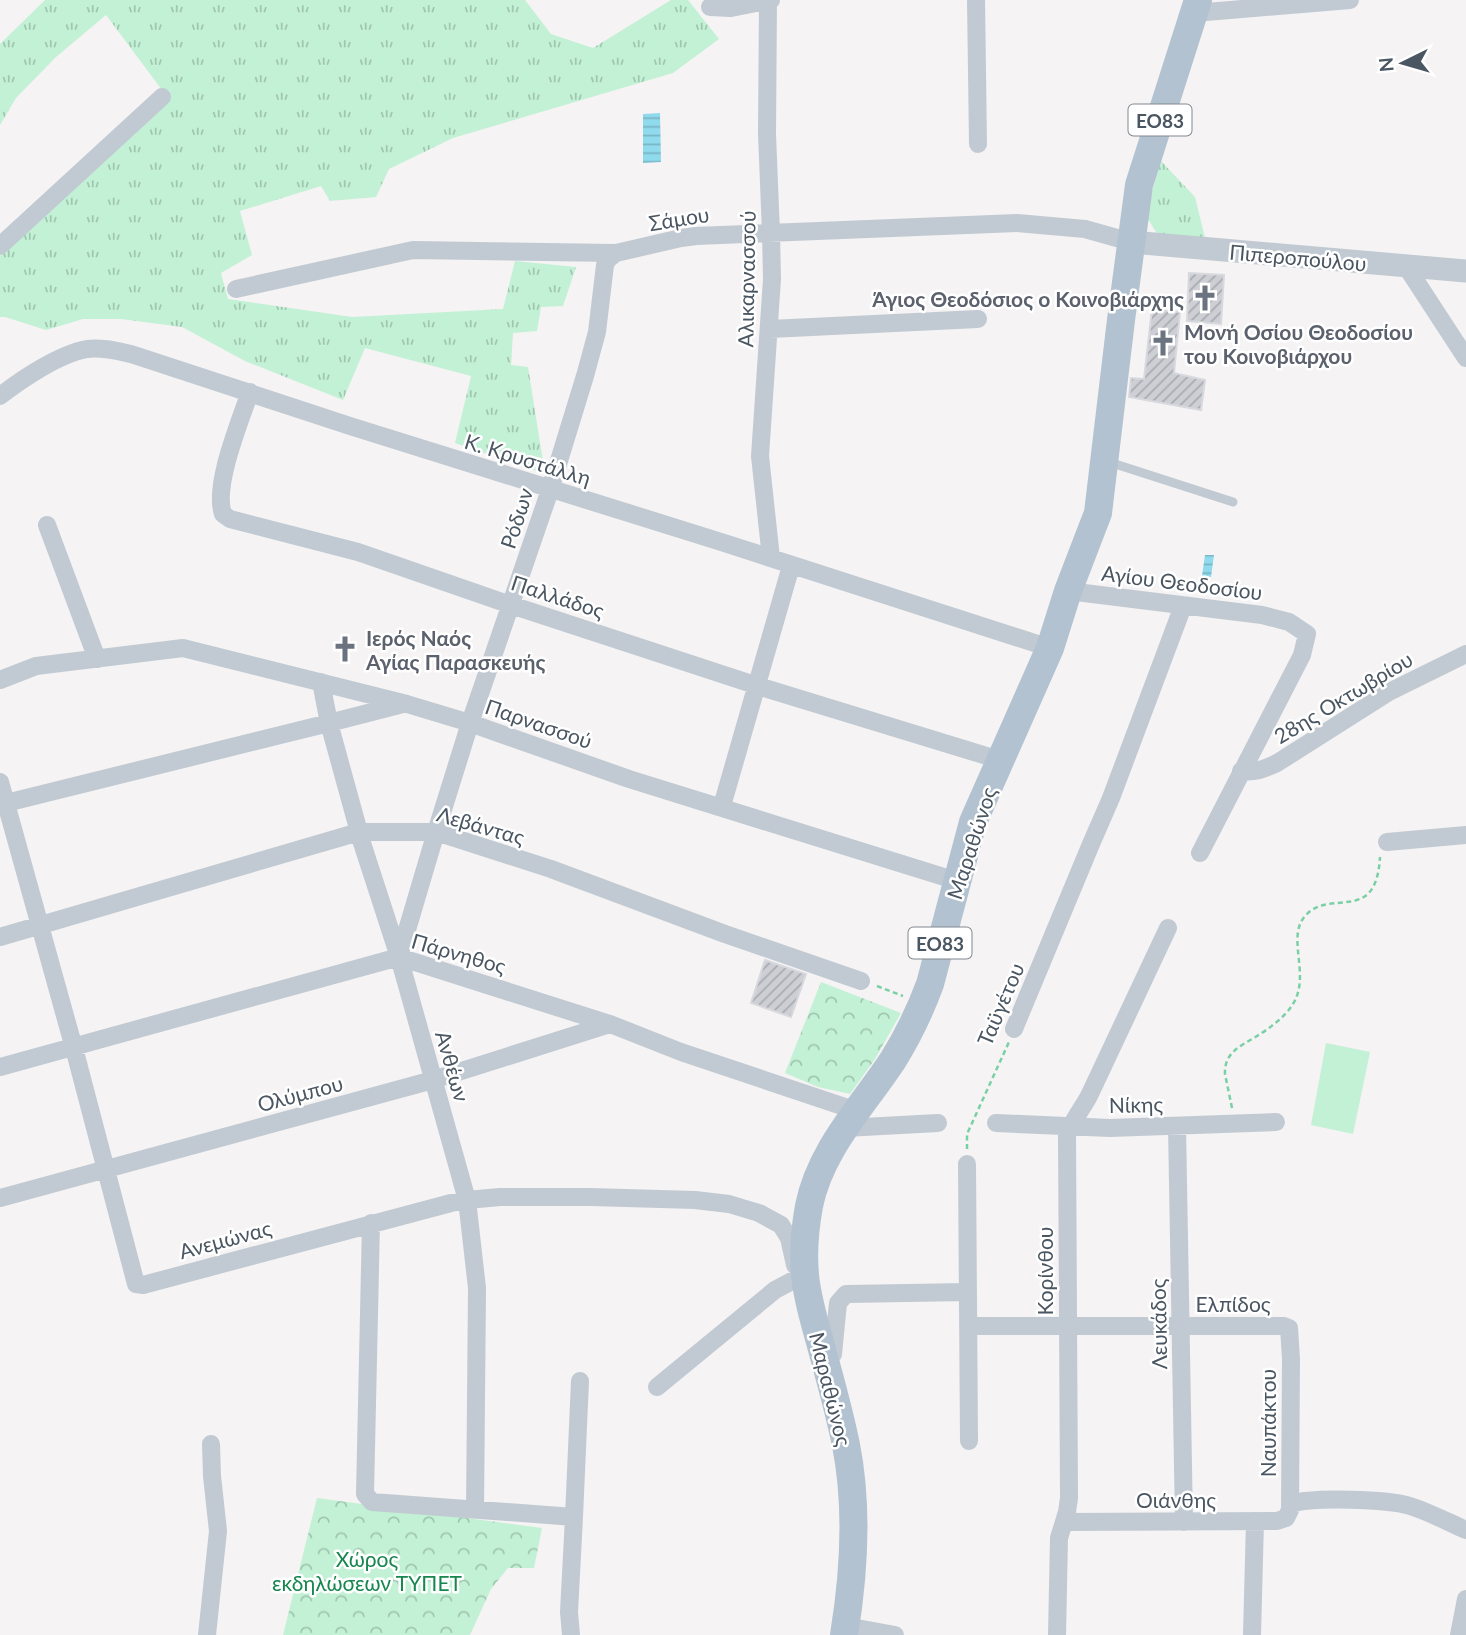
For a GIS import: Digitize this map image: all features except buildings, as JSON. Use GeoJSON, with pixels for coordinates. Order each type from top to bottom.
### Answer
{"type":"FeatureCollection","features":[{"type":"Feature","properties":{"kind":"main road","name":"Μαραθώνος"},"geometry":{"type":"LineString","coordinates":[[845,1631],[853,1536],[850,1475],[846,1446],[805,1274],[809,1205],[818,1177],[851,1119],[897,1053],[923,1003],[973,822],[1050,648],[1098,513],[1139,184],[1196,7]]}},
{"type":"Feature","properties":{"kind":"street"},"geometry":{"type":"LineString","coordinates":[[710,7],[731,8],[769,0]]}},
{"type":"Feature","properties":{"kind":"street","name":"Αλικαρνασσού"},"geometry":{"type":"LineString","coordinates":[[769,0],[767,134],[771,233],[769,329],[761,456],[771,558]]}},
{"type":"Feature","properties":{"kind":"street"},"geometry":{"type":"LineString","coordinates":[[976,0],[978,144]]}},
{"type":"Feature","properties":{"kind":"street"},"geometry":{"type":"LineString","coordinates":[[1196,7],[1349,0]]}},
{"type":"Feature","properties":{"kind":"street"},"geometry":{"type":"LineString","coordinates":[[0,246],[162,97]]}},
{"type":"Feature","properties":{"kind":"street","name":"Σάμου"},"geometry":{"type":"LineString","coordinates":[[236,289],[413,250],[616,253],[696,236],[1017,223],[1085,229],[1131,242]]}},
{"type":"Feature","properties":{"kind":"street","name":"Πιπεροπούλου"},"geometry":{"type":"LineString","coordinates":[[1131,242],[1466,271]]}},
{"type":"Feature","properties":{"kind":"street","name":"Ρόδων"},"geometry":{"type":"LineString","coordinates":[[399,957],[470,723],[578,400],[597,332],[604,269],[608,259],[616,253]]}},
{"type":"Feature","properties":{"kind":"street"},"geometry":{"type":"LineString","coordinates":[[1406,266],[1466,358]]}},
{"type":"Feature","properties":{"kind":"street"},"geometry":{"type":"LineString","coordinates":[[769,329],[978,319]]}},
{"type":"Feature","properties":{"kind":"street","name":"Κ. Κρυστάλλη"},"geometry":{"type":"LineString","coordinates":[[0,396],[46,366],[78,352],[93,349],[131,354],[1050,648]]}},
{"type":"Feature","properties":{"kind":"street","name":"Παλλάδος"},"geometry":{"type":"LineString","coordinates":[[250,392],[235,435],[219,500],[223,514],[230,519],[358,552],[758,686],[1000,760]]}},
{"type":"Feature","properties":{"kind":"street"},"geometry":{"type":"LineString","coordinates":[[0,680],[36,666],[97,659],[47,525]]}},
{"type":"Feature","properties":{"kind":"street"},"geometry":{"type":"LineString","coordinates":[[722,806],[791,566]]}},
{"type":"Feature","properties":{"kind":"street","name":"Αγίου Θεοδοσίου"},"geometry":{"type":"LineString","coordinates":[[1069,591],[1262,615],[1289,622],[1307,634],[1302,655],[1241,771]]}},
{"type":"Feature","properties":{"kind":"street","name":"Ταϋγέτου"},"geometry":{"type":"LineString","coordinates":[[1014,1030],[1111,799],[1183,606]]}},
{"type":"Feature","properties":{"kind":"street","name":"Παρνασσού"},"geometry":{"type":"LineString","coordinates":[[97,659],[183,648],[407,704],[470,723],[629,779],[957,881]]}},
{"type":"Feature","properties":{"kind":"street","name":"28ης Οκτωβρίου"},"geometry":{"type":"LineString","coordinates":[[1241,771],[1258,771],[1277,763],[1389,692],[1466,654]]}},
{"type":"Feature","properties":{"kind":"street","name":"Ανθέων"},"geometry":{"type":"LineString","coordinates":[[321,682],[359,832],[399,957],[467,1200],[477,1288],[475,1510]]}},
{"type":"Feature","properties":{"kind":"street"},"geometry":{"type":"LineString","coordinates":[[6,803],[407,704]]}},
{"type":"Feature","properties":{"kind":"street"},"geometry":{"type":"LineString","coordinates":[[1200,853],[1241,771]]}},
{"type":"Feature","properties":{"kind":"street","name":"Ανεμώνας"},"geometry":{"type":"LineString","coordinates":[[0,782],[136,1284],[143,1285],[371,1223],[467,1200],[500,1197],[695,1200],[729,1204],[759,1213],[781,1225],[789,1238],[795,1265],[805,1274]]}},
{"type":"Feature","properties":{"kind":"street","name":"Λεβάντας"},"geometry":{"type":"LineString","coordinates":[[0,937],[359,832],[436,832],[551,869],[861,981]]}},
{"type":"Feature","properties":{"kind":"street"},"geometry":{"type":"LineString","coordinates":[[1387,842],[1466,835]]}},
{"type":"Feature","properties":{"kind":"street","name":"Κορίνθου"},"geometry":{"type":"LineString","coordinates":[[1057,1635],[1059,1538],[1069,1498],[1067,1139],[1070,1126],[1085,1103],[1168,929]]}},
{"type":"Feature","properties":{"kind":"street","name":"Πάρνηθος"},"geometry":{"type":"LineString","coordinates":[[0,1067],[399,957],[610,1024],[851,1119]]}},
{"type":"Feature","properties":{"kind":"street","name":"Ολύμπου"},"geometry":{"type":"LineString","coordinates":[[0,1198],[433,1080],[610,1024]]}},
{"type":"Feature","properties":{"kind":"street"},"geometry":{"type":"LineString","coordinates":[[851,1119],[938,1123]]}},
{"type":"Feature","properties":{"kind":"street","name":"Νίκης"},"geometry":{"type":"LineString","coordinates":[[996,1123],[1110,1128],[1276,1122]]}},
{"type":"Feature","properties":{"kind":"street","name":"Λευκάδος"},"geometry":{"type":"LineString","coordinates":[[1177,1126],[1184,1522]]}},
{"type":"Feature","properties":{"kind":"street"},"geometry":{"type":"LineString","coordinates":[[967,1164],[969,1441]]}},
{"type":"Feature","properties":{"kind":"street"},"geometry":{"type":"LineString","coordinates":[[371,1223],[365,1494],[372,1502],[575,1517]]}},
{"type":"Feature","properties":{"kind":"street"},"geometry":{"type":"LineString","coordinates":[[657,1387],[775,1290],[805,1274]]}},
{"type":"Feature","properties":{"kind":"street"},"geometry":{"type":"LineString","coordinates":[[825,1358],[833,1354],[838,1303],[846,1294],[967,1292]]}},
{"type":"Feature","properties":{"kind":"street","name":"Ελπίδος"},"geometry":{"type":"LineString","coordinates":[[968,1326],[1289,1328]]}},
{"type":"Feature","properties":{"kind":"street","name":"Ναυπάκτου"},"geometry":{"type":"LineString","coordinates":[[1288,1511],[1291,1359],[1289,1328]]}},
{"type":"Feature","properties":{"kind":"street"},"geometry":{"type":"LineString","coordinates":[[571,1635],[569,1612],[580,1381]]}},
{"type":"Feature","properties":{"kind":"street"},"geometry":{"type":"LineString","coordinates":[[207,1635],[218,1531],[211,1444]]}},
{"type":"Feature","properties":{"kind":"street","name":"Οιάνθης"},"geometry":{"type":"LineString","coordinates":[[1065,1522],[1278,1521],[1298,1502],[1322,1499],[1409,1505],[1466,1530]]}},
{"type":"Feature","properties":{"kind":"street"},"geometry":{"type":"LineString","coordinates":[[1252,1635],[1255,1521]]}},
{"type":"Feature","properties":{"kind":"street"},"geometry":{"type":"LineString","coordinates":[[1459,1635],[1466,1599]]}},
{"type":"Feature","properties":{"kind":"street"},"geometry":{"type":"LineString","coordinates":[[845,1631],[895,1635]]}},
{"type":"Feature","properties":{"kind":"lane"},"geometry":{"type":"LineString","coordinates":[[1104,460],[1233,502]]}},
{"type":"Feature","properties":{"kind":"path"},"geometry":{"type":"LineString","coordinates":[[1235,1124],[1225,1064],[1236,1048],[1282,1017],[1297,998],[1301,979],[1298,930],[1303,918],[1325,905],[1354,902],[1367,895],[1380,865],[1381,849],[1387,842]]}},
{"type":"Feature","properties":{"kind":"path"},"geometry":{"type":"LineString","coordinates":[[861,981],[923,1003]]}},
{"type":"Feature","properties":{"kind":"path","name":"Ταϋγέτου"},"geometry":{"type":"LineString","coordinates":[[967,1164],[967,1134],[1014,1030]]}},
{"type":"Feature","properties":{"kind":"green space"},"geometry":{"type":"Polygon","coordinates":[[[45,0],[525,0],[551,34],[593,48],[671,0],[688,0],[719,39],[673,73],[453,138],[389,169],[376,197],[330,201],[321,186],[240,211],[252,255],[221,273],[228,299],[352,317],[503,309],[515,261],[576,267],[563,306],[541,307],[537,331],[513,333],[511,365],[528,367],[545,474],[455,443],[471,376],[365,348],[343,400],[245,361],[182,327],[121,319],[83,319],[46,330],[0,317],[0,256],[169,96],[106,15],[56,57],[16,98],[0,125],[0,44],[45,0]]]}},
{"type":"Feature","properties":{"kind":"green space"},"geometry":{"type":"Polygon","coordinates":[[[1161,161],[1195,197],[1206,242],[1158,235],[1146,216],[1161,161]]]}},
{"type":"Feature","properties":{"kind":"green space"},"geometry":{"type":"Polygon","coordinates":[[[821,982],[901,1013],[875,1059],[850,1094],[818,1087],[785,1073],[821,982]]]}},
{"type":"Feature","properties":{"kind":"green space"},"geometry":{"type":"Polygon","coordinates":[[[1326,1043],[1370,1052],[1353,1134],[1311,1125],[1326,1043]]]}},
{"type":"Feature","properties":{"kind":"green space","name":"Χώρος εκδηλώσεων ΤΥΠΕΤ"},"geometry":{"type":"Polygon","coordinates":[[[317,1498],[542,1528],[534,1568],[508,1568],[491,1589],[470,1635],[283,1635],[317,1498]]]}},
{"type":"Feature","properties":{"kind":"water"},"geometry":{"type":"Polygon","coordinates":[[[660,113],[661,162],[643,163],[643,114],[660,113]]]}},
{"type":"Feature","properties":{"kind":"water"},"geometry":{"type":"Polygon","coordinates":[[[1205,555],[1214,555],[1211,577],[1202,576],[1205,555]]]}},
{"type":"Feature","properties":{"kind":"place","name":"Άγιος Θεοδόσιος ο Κοινοβιάρχης"},"geometry":{"type":"Point","coordinates":[1205,298]}},
{"type":"Feature","properties":{"kind":"place","name":"Μονή Οσίου Θεοδοσίου του Κοινοβιάρχου"},"geometry":{"type":"Point","coordinates":[1163,343]}},
{"type":"Feature","properties":{"kind":"place","name":"Ιερός Ναός Αγίας Παρασκευής"},"geometry":{"type":"Point","coordinates":[345,649]}}]}
